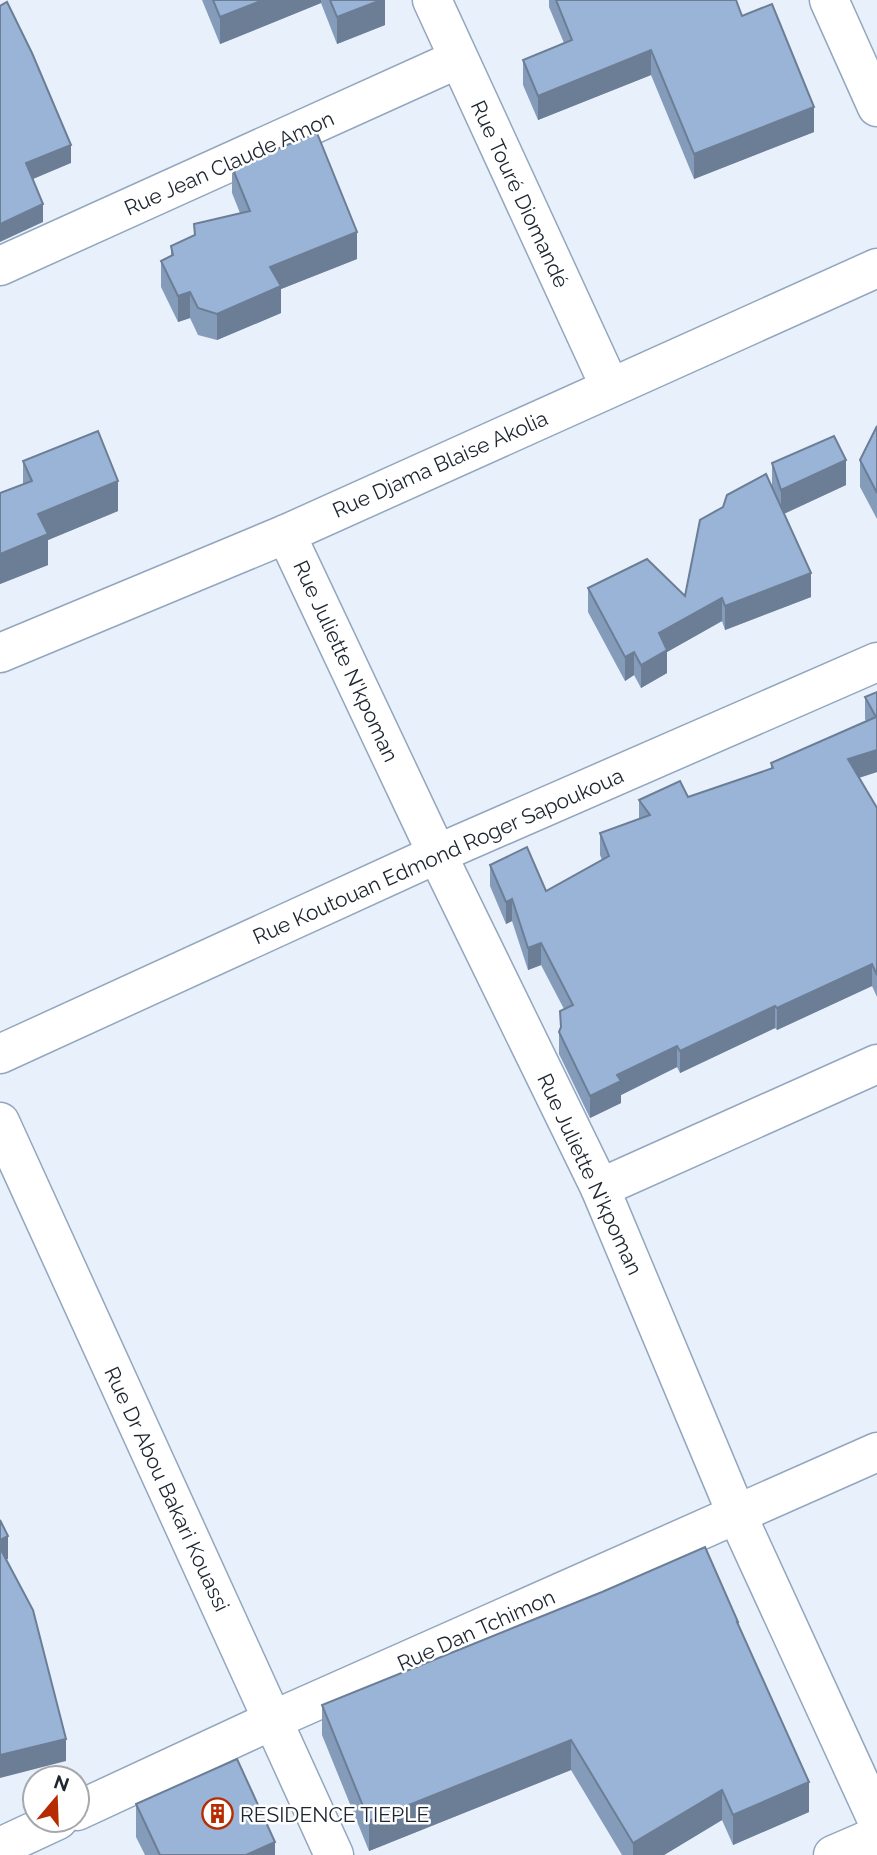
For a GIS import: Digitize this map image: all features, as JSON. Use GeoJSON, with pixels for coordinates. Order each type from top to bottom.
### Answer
{"type":"FeatureCollection","features":[{"type":"Feature","properties":{"kind":"street","name":"Rue Touré Diomandé"},"geometry":{"type":"LineString","coordinates":[[432,0],[610,387]]}},
{"type":"Feature","properties":{"kind":"street"},"geometry":{"type":"LineString","coordinates":[[829,0],[877,107]]}},
{"type":"Feature","properties":{"kind":"street","name":"Rue Jean Claude Amon"},"geometry":{"type":"LineString","coordinates":[[0,266],[458,59]]}},
{"type":"Feature","properties":{"kind":"street","name":"Rue Djama Blaise Akolia"},"geometry":{"type":"LineString","coordinates":[[0,653],[286,534],[877,268]]}},
{"type":"Feature","properties":{"kind":"street","name":"Rue Juliette N'kpoman"},"geometry":{"type":"LineString","coordinates":[[286,534],[437,854],[600,1188],[737,1515],[877,1820]]}},
{"type":"Feature","properties":{"kind":"street","name":"Rue Koutouan Edmond Roger Sapoukoua"},"geometry":{"type":"LineString","coordinates":[[0,1055],[437,854],[877,662]]}},
{"type":"Feature","properties":{"kind":"street"},"geometry":{"type":"LineString","coordinates":[[600,1188],[877,1064]]}},
{"type":"Feature","properties":{"kind":"street","name":"Rue Dr Abou Bakari Kouassi"},"geometry":{"type":"LineString","coordinates":[[0,1122],[334,1855]]}},
{"type":"Feature","properties":{"kind":"street","name":"Rue Dan Tchimon"},"geometry":{"type":"LineString","coordinates":[[91,1804],[273,1720],[877,1452]]}},
{"type":"Feature","properties":{"kind":"street"},"geometry":{"type":"LineString","coordinates":[[0,1847],[28,1834]]}},
{"type":"Feature","properties":{"kind":"street"},"geometry":{"type":"LineString","coordinates":[[833,1855],[877,1836]]}},
{"type":"Feature","properties":{"kind":"building"},"geometry":{"type":"Polygon","coordinates":[[[213,0],[263,0],[220,17],[213,0]]]}},
{"type":"Feature","properties":{"kind":"building"},"geometry":{"type":"Polygon","coordinates":[[[330,0],[381,0],[337,17],[330,0]]]}},
{"type":"Feature","properties":{"kind":"building"},"geometry":{"type":"Polygon","coordinates":[[[556,0],[736,0],[742,16],[772,4],[814,107],[694,154],[651,50],[538,96],[523,60],[572,40],[556,0]]]}},
{"type":"Feature","properties":{"kind":"building"},"geometry":{"type":"Polygon","coordinates":[[[7,2],[71,145],[26,163],[43,204],[0,224],[0,6],[7,2]]]}},
{"type":"Feature","properties":{"kind":"building"},"geometry":{"type":"Polygon","coordinates":[[[317,133],[357,232],[270,267],[281,286],[217,314],[198,308],[190,292],[178,296],[161,261],[173,255],[171,246],[195,235],[194,224],[250,211],[232,167],[317,133]]]}},
{"type":"Feature","properties":{"kind":"building"},"geometry":{"type":"Polygon","coordinates":[[[877,426],[877,493],[860,460],[877,426]]]}},
{"type":"Feature","properties":{"kind":"building"},"geometry":{"type":"Polygon","coordinates":[[[98,431],[118,481],[38,514],[48,534],[0,554],[0,493],[32,481],[23,461],[98,431]]]}},
{"type":"Feature","properties":{"kind":"building"},"geometry":{"type":"Polygon","coordinates":[[[834,436],[846,460],[781,490],[772,463],[834,436]]]}},
{"type":"Feature","properties":{"kind":"building"},"geometry":{"type":"Polygon","coordinates":[[[766,474],[811,573],[725,606],[722,598],[659,633],[667,650],[641,665],[634,652],[625,657],[588,588],[647,559],[685,596],[700,520],[723,507],[727,495],[766,474]]]}},
{"type":"Feature","properties":{"kind":"building"},"geometry":{"type":"Polygon","coordinates":[[[877,692],[877,750],[848,759],[877,808],[877,975],[872,964],[680,1051],[677,1046],[617,1075],[621,1081],[590,1096],[559,1032],[560,1011],[573,1005],[541,943],[528,948],[512,899],[506,902],[490,865],[527,847],[546,891],[609,856],[600,833],[650,815],[639,800],[680,781],[688,797],[773,768],[771,763],[876,717],[865,697],[877,692]]]}},
{"type":"Feature","properties":{"kind":"building"},"geometry":{"type":"Polygon","coordinates":[[[0,1520],[8,1536],[0,1540],[0,1520]]]}},
{"type":"Feature","properties":{"kind":"building"},"geometry":{"type":"Polygon","coordinates":[[[705,1547],[809,1782],[733,1815],[722,1790],[633,1843],[571,1740],[369,1821],[322,1705],[602,1592],[705,1547]]]}},
{"type":"Feature","properties":{"kind":"building"},"geometry":{"type":"Polygon","coordinates":[[[0,1548],[33,1610],[66,1739],[0,1755],[0,1548]]]}},
{"type":"Feature","properties":{"kind":"building"},"geometry":{"type":"Polygon","coordinates":[[[237,1759],[275,1842],[246,1855],[160,1855],[136,1804],[237,1759]]]}},
{"type":"Feature","properties":{"kind":"place","name":"RESIDENCE TIEPLE"},"geometry":{"type":"Point","coordinates":[217,1814]}}]}
